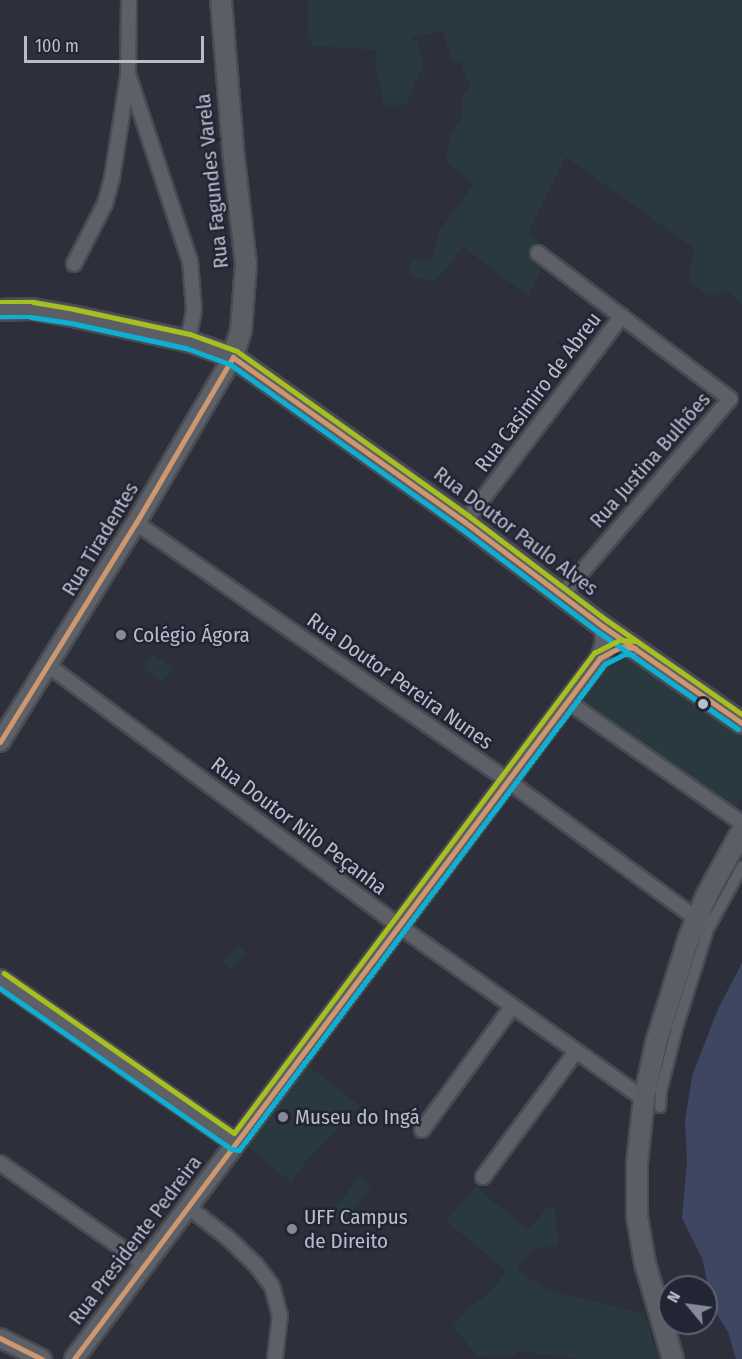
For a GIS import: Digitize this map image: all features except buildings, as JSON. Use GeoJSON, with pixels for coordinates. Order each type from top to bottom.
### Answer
{"type":"FeatureCollection","features":[{"type":"Feature","properties":{"kind":"main road","name":"Rua Fagundes Varela"},"geometry":{"type":"LineString","coordinates":[[221,0],[233,150],[246,264],[241,330],[233,357]]}},
{"type":"Feature","properties":{"kind":"main road","name":"Rua Doutor Paulo Alves"},"geometry":{"type":"LineString","coordinates":[[0,310],[42,311],[188,341],[233,357],[465,522],[604,627],[742,723]]}},
{"type":"Feature","properties":{"kind":"main road"},"geometry":{"type":"LineString","coordinates":[[673,1359],[656,1306],[638,1226],[636,1195],[652,1103],[656,1043],[696,918],[742,831]]}},
{"type":"Feature","properties":{"kind":"street"},"geometry":{"type":"LineString","coordinates":[[74,264],[93,231],[107,196],[128,74],[129,0]]}},
{"type":"Feature","properties":{"kind":"street"},"geometry":{"type":"LineString","coordinates":[[128,74],[190,261],[194,310],[188,341]]}},
{"type":"Feature","properties":{"kind":"street","name":"Rua Justina Bulhões"},"geometry":{"type":"LineString","coordinates":[[538,253],[730,399],[562,595]]}},
{"type":"Feature","properties":{"kind":"street","name":"Rua Casimiro de Abreu"},"geometry":{"type":"LineString","coordinates":[[465,522],[622,316]]}},
{"type":"Feature","properties":{"kind":"street","name":"Rua Tiradentes"},"geometry":{"type":"LineString","coordinates":[[0,742],[136,523],[233,357]]}},
{"type":"Feature","properties":{"kind":"street","name":"Rua Doutor Pereira Nunes"},"geometry":{"type":"LineString","coordinates":[[136,523],[508,781],[696,918]]}},
{"type":"Feature","properties":{"kind":"street","name":"Rua Presidente Pedreira"},"geometry":{"type":"LineString","coordinates":[[74,1359],[600,658],[605,643],[604,627]]}},
{"type":"Feature","properties":{"kind":"street"},"geometry":{"type":"LineString","coordinates":[[600,658],[621,647],[635,648]]}},
{"type":"Feature","properties":{"kind":"street","name":"Rua Doutor Nilo Peçanha"},"geometry":{"type":"LineString","coordinates":[[49,666],[399,926],[575,1053],[652,1103]]}},
{"type":"Feature","properties":{"kind":"street"},"geometry":{"type":"LineString","coordinates":[[568,702],[742,823]]}},
{"type":"Feature","properties":{"kind":"street"},"geometry":{"type":"LineString","coordinates":[[652,1103],[661,1091],[677,1028],[708,929],[742,867]]}},
{"type":"Feature","properties":{"kind":"street"},"geometry":{"type":"LineString","coordinates":[[0,979],[236,1143]]}},
{"type":"Feature","properties":{"kind":"street"},"geometry":{"type":"LineString","coordinates":[[422,1130],[512,1007]]}},
{"type":"Feature","properties":{"kind":"street"},"geometry":{"type":"LineString","coordinates":[[483,1177],[575,1053]]}},
{"type":"Feature","properties":{"kind":"street"},"geometry":{"type":"LineString","coordinates":[[0,1163],[145,1264]]}},
{"type":"Feature","properties":{"kind":"street"},"geometry":{"type":"LineString","coordinates":[[188,1207],[228,1238],[256,1265],[272,1286],[280,1315],[275,1359]]}},
{"type":"Feature","properties":{"kind":"street"},"geometry":{"type":"LineString","coordinates":[[0,1338],[42,1359]]}},
{"type":"Feature","properties":{"kind":"shaded area"},"geometry":{"type":"Polygon","coordinates":[[[308,0],[742,0],[742,306],[727,290],[710,295],[692,285],[690,270],[695,249],[566,157],[528,233],[540,243],[532,257],[544,265],[528,296],[462,246],[448,268],[433,282],[409,275],[412,260],[429,261],[435,251],[439,231],[474,184],[446,161],[451,134],[462,117],[462,95],[471,87],[460,62],[453,63],[443,32],[413,36],[413,41],[418,42],[423,65],[406,105],[384,105],[376,70],[376,50],[312,46],[307,32],[308,0]]]}},
{"type":"Feature","properties":{"kind":"shaded area"},"geometry":{"type":"Polygon","coordinates":[[[620,652],[632,655],[742,731],[742,798],[736,807],[580,701],[610,658],[620,652]]]}},
{"type":"Feature","properties":{"kind":"shaded area"},"geometry":{"type":"Polygon","coordinates":[[[152,654],[173,668],[163,682],[142,668],[152,654]]]}},
{"type":"Feature","properties":{"kind":"shaded area"},"geometry":{"type":"Polygon","coordinates":[[[239,946],[247,954],[231,970],[223,962],[239,946]]]}},
{"type":"Feature","properties":{"kind":"shaded area"},"geometry":{"type":"Polygon","coordinates":[[[306,1064],[360,1106],[309,1157],[291,1182],[246,1145],[306,1064]]]}},
{"type":"Feature","properties":{"kind":"shaded area"},"geometry":{"type":"Polygon","coordinates":[[[359,1177],[371,1186],[344,1222],[332,1213],[359,1177]]]}},
{"type":"Feature","properties":{"kind":"shaded area"},"geometry":{"type":"Polygon","coordinates":[[[476,1187],[528,1230],[546,1209],[555,1207],[558,1246],[532,1249],[516,1269],[548,1291],[644,1313],[659,1359],[580,1359],[519,1351],[511,1357],[478,1356],[453,1327],[467,1309],[487,1296],[507,1271],[446,1221],[476,1187]]]}},
{"type":"Feature","properties":{"kind":"water"},"geometry":{"type":"Polygon","coordinates":[[[742,963],[742,1359],[736,1359],[728,1332],[718,1316],[718,1275],[706,1275],[702,1258],[682,1218],[687,1162],[685,1121],[692,1076],[718,1009],[742,963]]]}},
{"type":"Feature","properties":{"kind":"transit line"},"geometry":{"type":"LineString","coordinates":[[0,302],[33,302],[74,309],[190,334],[237,351],[469,516],[608,621],[742,714]]}},
{"type":"Feature","properties":{"kind":"transit line"},"geometry":{"type":"LineString","coordinates":[[0,317],[31,317],[71,323],[186,348],[230,364],[461,528],[600,633],[738,729]]}},
{"type":"Feature","properties":{"kind":"transit line"},"geometry":{"type":"LineString","coordinates":[[0,742],[136,523],[233,357],[465,522],[604,627],[742,723]]}},
{"type":"Feature","properties":{"kind":"transit line"},"geometry":{"type":"LineString","coordinates":[[4,973],[234,1133],[594,653],[619,640],[636,641]]}},
{"type":"Feature","properties":{"kind":"transit line"},"geometry":{"type":"LineString","coordinates":[[74,1359],[600,658],[621,647],[635,648]]}},
{"type":"Feature","properties":{"kind":"transit line"},"geometry":{"type":"LineString","coordinates":[[0,988],[232,1149],[239,1150],[605,664],[623,655],[634,655]]}},
{"type":"Feature","properties":{"kind":"transit line"},"geometry":{"type":"LineString","coordinates":[[0,1338],[42,1359]]}},
{"type":"Feature","properties":{"kind":"place","name":"Colégio Ágora"},"geometry":{"type":"Point","coordinates":[121,635]}},
{"type":"Feature","properties":{"kind":"place","name":"Museu do Ingá"},"geometry":{"type":"Point","coordinates":[283,1117]}},
{"type":"Feature","properties":{"kind":"place","name":"UFF Campus de Direito"},"geometry":{"type":"Point","coordinates":[292,1229]}}]}
